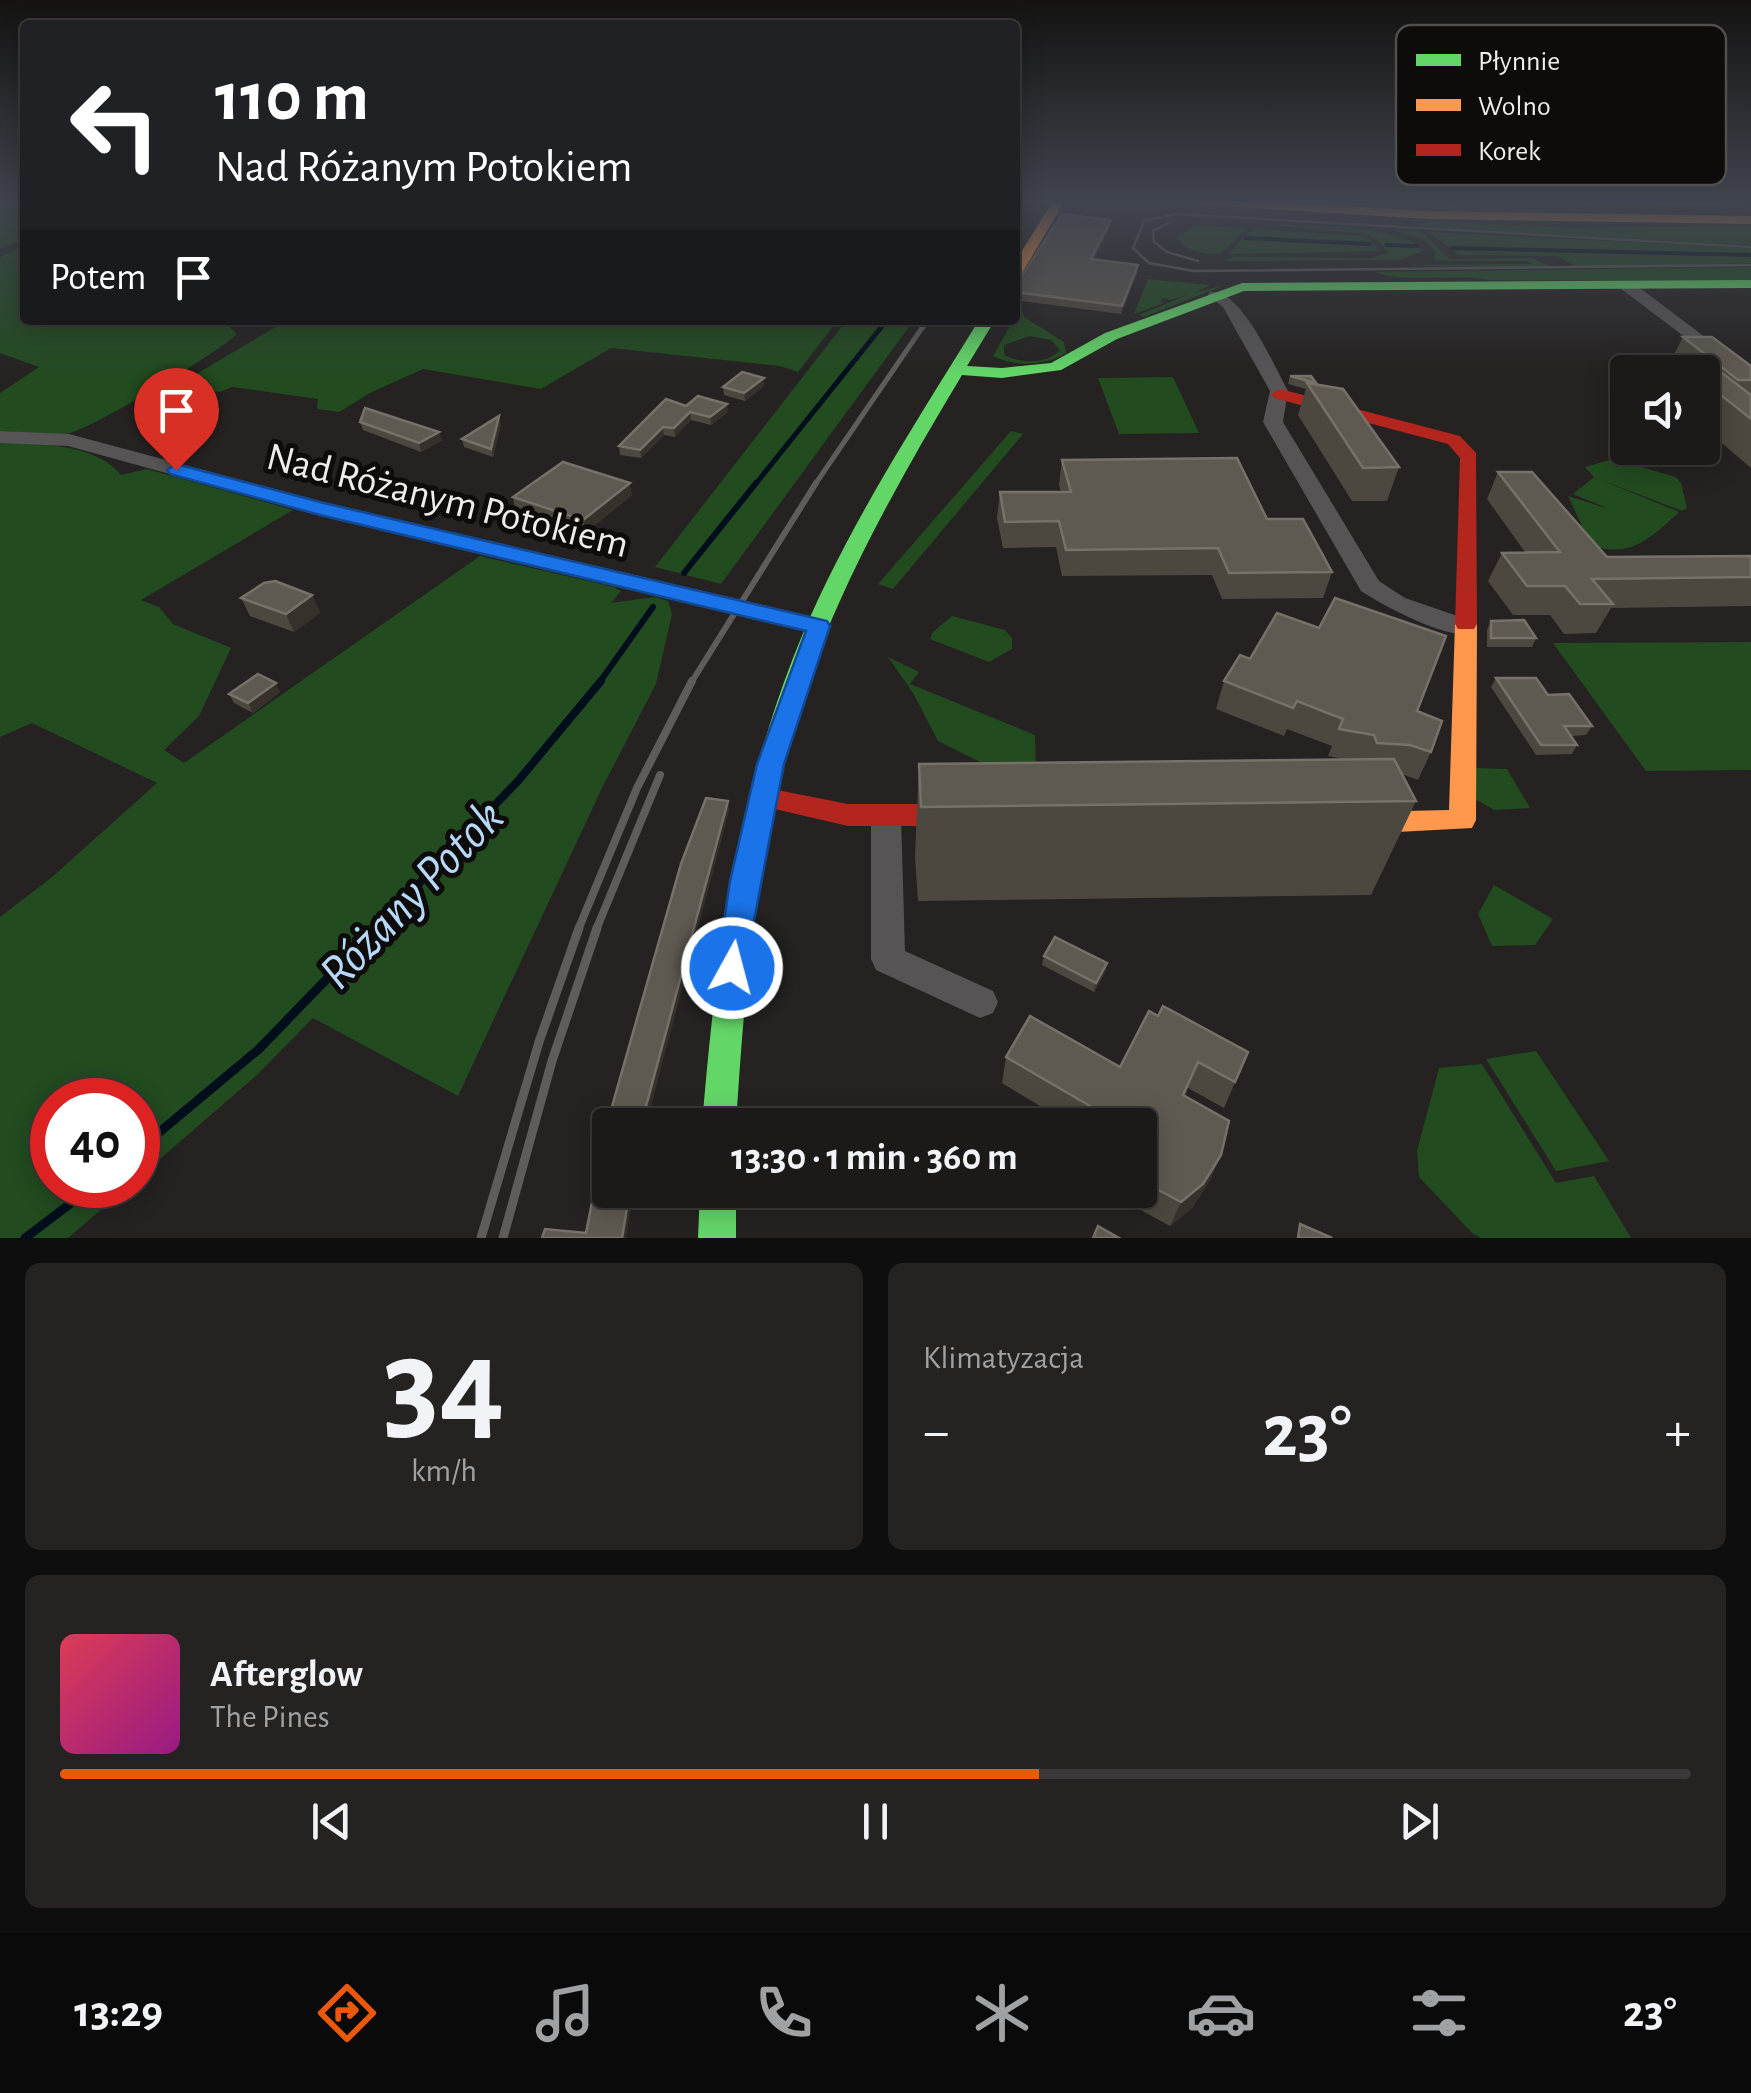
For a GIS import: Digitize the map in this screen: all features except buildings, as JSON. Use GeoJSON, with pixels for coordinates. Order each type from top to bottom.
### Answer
{"type":"FeatureCollection","features":[{"type":"Feature","properties":{"kind":"street"},"geometry":{"type":"LineString","coordinates":[[961,363],[1025,371],[1063,364],[1111,336],[1216,295],[1255,287],[1751,284]]}},
{"type":"Feature","properties":{"kind":"street"},"geometry":{"type":"LineString","coordinates":[[1626,285],[1751,380]]}},
{"type":"Feature","properties":{"kind":"street"},"geometry":{"type":"LineString","coordinates":[[1216,295],[1234,311],[1280,394],[1454,440],[1469,457],[1462,820],[1341,824]]}},
{"type":"Feature","properties":{"kind":"street"},"geometry":{"type":"LineString","coordinates":[[721,1108],[732,968],[762,797],[790,700],[846,568],[983,325]]}},
{"type":"Feature","properties":{"kind":"street"},"geometry":{"type":"LineString","coordinates":[[1280,394],[1272,422],[1370,586],[1396,603],[1463,627]]}},
{"type":"Feature","properties":{"kind":"street","name":"Nad Różanym Potokiem"},"geometry":{"type":"LineString","coordinates":[[0,438],[69,440],[320,508],[819,626]]}},
{"type":"Feature","properties":{"kind":"street"},"geometry":{"type":"LineString","coordinates":[[762,797],[848,815],[990,814]]}},
{"type":"Feature","properties":{"kind":"street"},"geometry":{"type":"LineString","coordinates":[[886,816],[888,959],[980,1002]]}},
{"type":"Feature","properties":{"kind":"street"},"geometry":{"type":"LineString","coordinates":[[716,1238],[717,1208]]}},
{"type":"Feature","properties":{"kind":"green space"},"geometry":{"type":"Polygon","coordinates":[[[0,259],[20,259],[20,325],[227,325],[237,334],[103,418],[70,433],[53,435],[0,431],[0,393],[39,367],[0,353],[0,259]]]}},
{"type":"Feature","properties":{"kind":"green space"},"geometry":{"type":"Polygon","coordinates":[[[1228,259],[1402,259],[1399,260],[1223,261],[1228,259]]]}},
{"type":"Feature","properties":{"kind":"green space"},"geometry":{"type":"Polygon","coordinates":[[[1435,259],[1534,259],[1552,267],[1574,266],[1562,259],[1751,259],[1751,263],[1555,268],[1409,265],[1532,264],[1435,259]]]}},
{"type":"Feature","properties":{"kind":"green space"},"geometry":{"type":"Polygon","coordinates":[[[1751,267],[1751,281],[1401,278],[1375,272],[1751,267]]]}},
{"type":"Feature","properties":{"kind":"green space"},"geometry":{"type":"Polygon","coordinates":[[[1148,279],[1210,285],[1194,293],[1225,285],[1144,317],[1139,315],[1187,295],[1164,298],[1160,300],[1164,303],[1134,314],[1148,279]]]}},
{"type":"Feature","properties":{"kind":"green space"},"geometry":{"type":"Polygon","coordinates":[[[1021,307],[1024,317],[1064,342],[1066,353],[1049,360],[1030,364],[993,356],[1011,325],[1020,325],[1021,307]],[[1029,336],[1004,345],[1004,355],[1041,360],[1060,350],[1051,340],[1029,336]]]}},
{"type":"Feature","properties":{"kind":"green space"},"geometry":{"type":"Polygon","coordinates":[[[279,325],[834,325],[798,372],[780,366],[611,348],[541,389],[423,369],[339,412],[317,409],[318,399],[232,387],[219,392],[178,385],[279,325]]]}},
{"type":"Feature","properties":{"kind":"green space"},"geometry":{"type":"Polygon","coordinates":[[[843,325],[910,325],[721,584],[655,567],[843,325]]]}},
{"type":"Feature","properties":{"kind":"green space"},"geometry":{"type":"Polygon","coordinates":[[[1173,377],[1199,433],[1119,434],[1098,378],[1173,377]]]}},
{"type":"Feature","properties":{"kind":"green space"},"geometry":{"type":"Polygon","coordinates":[[[1011,431],[1023,434],[893,589],[878,584],[1011,431]]]}},
{"type":"Feature","properties":{"kind":"green space"},"geometry":{"type":"Polygon","coordinates":[[[0,442],[82,451],[110,464],[121,475],[147,469],[293,510],[141,600],[159,607],[173,624],[231,648],[199,716],[164,750],[184,763],[480,556],[614,587],[621,591],[611,603],[655,597],[668,601],[672,614],[656,684],[603,786],[458,1096],[313,1018],[258,1074],[160,1159],[160,1078],[30,1078],[30,1208],[103,1208],[68,1238],[0,1238],[0,917],[51,878],[157,783],[32,723],[0,737],[0,442]]]}},
{"type":"Feature","properties":{"kind":"green space"},"geometry":{"type":"Polygon","coordinates":[[[1610,460],[1610,465],[1634,465],[1676,477],[1687,508],[1682,511],[1599,479],[1679,512],[1641,543],[1618,549],[1591,545],[1568,496],[1609,509],[1573,494],[1594,477],[1585,467],[1610,460]]]}},
{"type":"Feature","properties":{"kind":"green space"},"geometry":{"type":"Polygon","coordinates":[[[952,616],[1005,630],[1012,638],[1012,649],[989,662],[930,639],[952,616]]]}},
{"type":"Feature","properties":{"kind":"green space"},"geometry":{"type":"Polygon","coordinates":[[[1751,642],[1751,770],[1646,771],[1553,643],[1751,642]]]}},
{"type":"Feature","properties":{"kind":"green space"},"geometry":{"type":"Polygon","coordinates":[[[888,657],[919,672],[910,684],[1035,735],[1036,775],[988,766],[938,741],[913,693],[888,657]]]}},
{"type":"Feature","properties":{"kind":"green space"},"geometry":{"type":"Polygon","coordinates":[[[1476,768],[1507,769],[1530,808],[1494,810],[1472,797],[1476,768]]]}},
{"type":"Feature","properties":{"kind":"green space"},"geometry":{"type":"Polygon","coordinates":[[[1494,885],[1553,919],[1535,945],[1492,946],[1478,914],[1494,885]]]}},
{"type":"Feature","properties":{"kind":"green space"},"geometry":{"type":"Polygon","coordinates":[[[1536,1051],[1609,1161],[1556,1171],[1486,1059],[1536,1051]]]}},
{"type":"Feature","properties":{"kind":"green space"},"geometry":{"type":"Polygon","coordinates":[[[1482,1064],[1556,1183],[1594,1176],[1631,1238],[1481,1238],[1419,1177],[1417,1151],[1439,1068],[1482,1064]]]}},
{"type":"Feature","properties":{"kind":"waterway","name":"Różany Potok"},"geometry":{"type":"LineString","coordinates":[[754,486],[883,325]]}},
{"type":"Feature","properties":{"kind":"waterway","name":"Różany Potok"},"geometry":{"type":"LineString","coordinates":[[684,573],[756,483]]}},
{"type":"Feature","properties":{"kind":"waterway","name":"Różany Potok"},"geometry":{"type":"LineString","coordinates":[[599,683],[653,607]]}},
{"type":"Feature","properties":{"kind":"waterway","name":"Różany Potok"},"geometry":{"type":"LineString","coordinates":[[374,930],[518,781],[601,681]]}},
{"type":"Feature","properties":{"kind":"waterway","name":"Różany Potok"},"geometry":{"type":"LineString","coordinates":[[160,1132],[259,1049],[376,928]]}},
{"type":"Feature","properties":{"kind":"waterway","name":"Różany Potok"},"geometry":{"type":"LineString","coordinates":[[25,1238],[65,1208]]}},
{"type":"Feature","properties":{"kind":"tram line"},"geometry":{"type":"LineString","coordinates":[[1144,259],[1149,263],[1194,271],[1751,265]]}},
{"type":"Feature","properties":{"kind":"tram line"},"geometry":{"type":"LineString","coordinates":[[1190,259],[1198,261]]}},
{"type":"Feature","properties":{"kind":"railway"},"geometry":{"type":"LineString","coordinates":[[815,484],[924,325]]}},
{"type":"Feature","properties":{"kind":"railway"},"geometry":{"type":"LineString","coordinates":[[691,683],[815,484]]}},
{"type":"Feature","properties":{"kind":"railway"},"geometry":{"type":"LineString","coordinates":[[578,930],[637,788],[692,681]]}},
{"type":"Feature","properties":{"kind":"railway"},"geometry":{"type":"LineString","coordinates":[[596,930],[660,775]]}},
{"type":"Feature","properties":{"kind":"railway"},"geometry":{"type":"LineString","coordinates":[[481,1238],[539,1042],[579,928]]}},
{"type":"Feature","properties":{"kind":"railway"},"geometry":{"type":"LineString","coordinates":[[503,1238],[552,1061],[597,928]]}},
{"type":"Feature","properties":{"kind":"traffic: fast"},"geometry":{"type":"LineString","coordinates":[[957,370],[1002,373],[1055,367],[1111,336],[1242,287],[1751,284]]}},
{"type":"Feature","properties":{"kind":"traffic: fast"},"geometry":{"type":"LineString","coordinates":[[720,1108],[744,887],[769,769],[786,712],[806,655],[845,568],[913,442],[984,325]]}},
{"type":"Feature","properties":{"kind":"traffic: fast"},"geometry":{"type":"LineString","coordinates":[[717,1238],[718,1208]]}},
{"type":"Feature","properties":{"kind":"traffic: slow"},"geometry":{"type":"LineString","coordinates":[[1020,265],[1024,259]]}},
{"type":"Feature","properties":{"kind":"traffic: slow"},"geometry":{"type":"LineString","coordinates":[[1360,823],[1462,820],[1466,624]]}},
{"type":"Feature","properties":{"kind":"traffic: jam"},"geometry":{"type":"LineString","coordinates":[[1280,394],[1454,440],[1469,457],[1466,624]]}},
{"type":"Feature","properties":{"kind":"traffic: jam"},"geometry":{"type":"LineString","coordinates":[[762,797],[848,815],[964,815]]}},
{"type":"Feature","properties":{"kind":"route"},"geometry":{"type":"LineString","coordinates":[[176,470],[736,609],[819,626],[770,764],[745,881],[732,968]]}}]}
